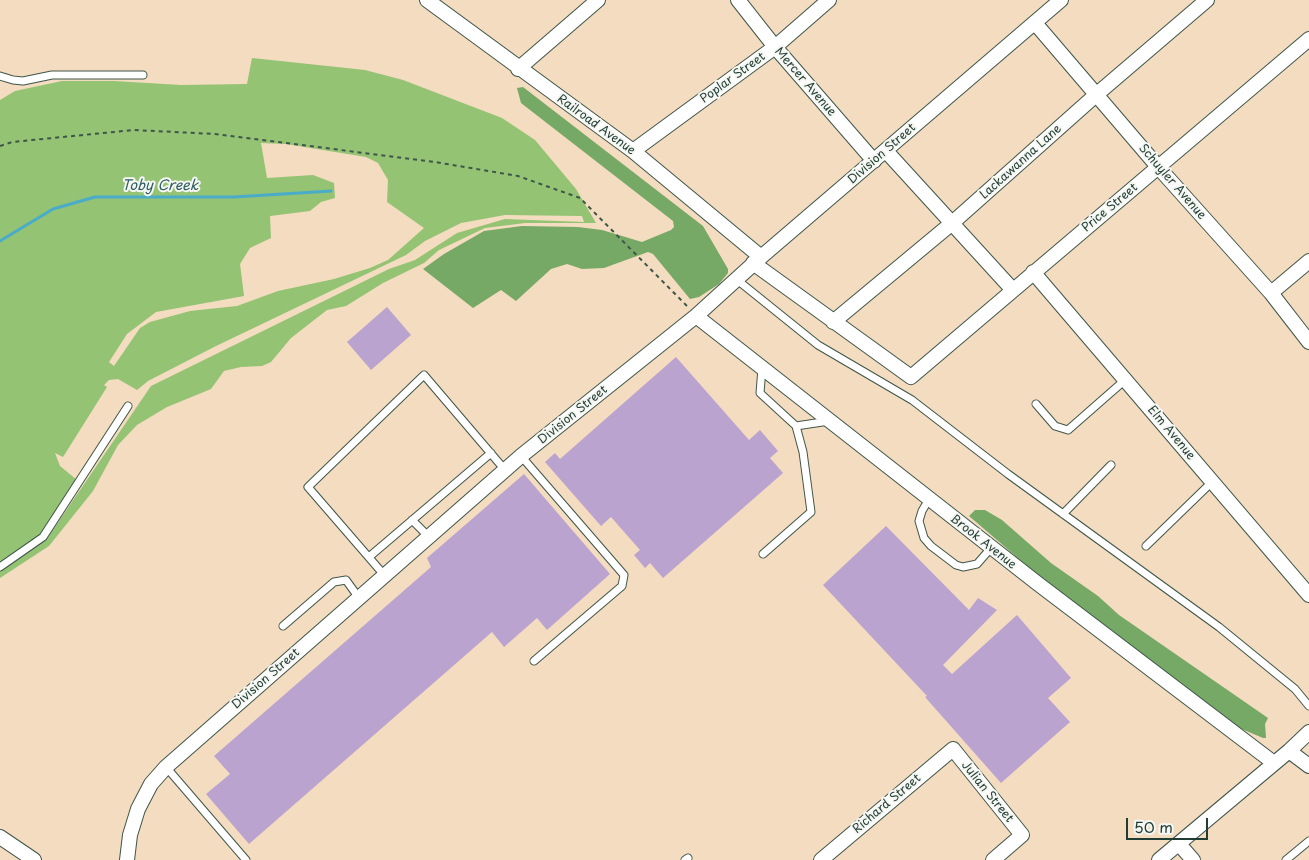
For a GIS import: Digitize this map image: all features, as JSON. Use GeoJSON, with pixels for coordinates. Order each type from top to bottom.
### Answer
{"type":"FeatureCollection","features":[{"type":"Feature","properties":{"kind":"street","name":"Railroad Avenue"},"geometry":{"type":"LineString","coordinates":[[427,0],[633,151],[757,260],[833,322],[910,377]]}},
{"type":"Feature","properties":{"kind":"street"},"geometry":{"type":"LineString","coordinates":[[518,68],[598,0]]}},
{"type":"Feature","properties":{"kind":"street","name":"Mercer Avenue"},"geometry":{"type":"LineString","coordinates":[[738,0],[775,47],[874,162]]}},
{"type":"Feature","properties":{"kind":"street","name":"Poplar Street"},"geometry":{"type":"LineString","coordinates":[[633,151],[775,47],[829,0]]}},
{"type":"Feature","properties":{"kind":"street","name":"Division Street"},"geometry":{"type":"LineString","coordinates":[[128,860],[130,835],[138,809],[151,784],[166,767],[521,456],[696,316],[757,260],[874,162],[1061,0]]}},
{"type":"Feature","properties":{"kind":"street","name":"Lackawanna Lane"},"geometry":{"type":"LineString","coordinates":[[833,322],[951,224],[1097,94],[1208,0]]}},
{"type":"Feature","properties":{"kind":"street","name":"Schuyler Avenue"},"geometry":{"type":"LineString","coordinates":[[1035,23],[1158,168],[1271,294],[1309,342]]}},
{"type":"Feature","properties":{"kind":"street","name":"Price Street"},"geometry":{"type":"LineString","coordinates":[[910,377],[1309,39]]}},
{"type":"Feature","properties":{"kind":"street"},"geometry":{"type":"LineString","coordinates":[[886,150],[951,224],[1012,289]]}},
{"type":"Feature","properties":{"kind":"street"},"geometry":{"type":"LineString","coordinates":[[1271,294],[1309,261]]}},
{"type":"Feature","properties":{"kind":"street","name":"Elm Avenue"},"geometry":{"type":"LineString","coordinates":[[1033,272],[1309,595]]}},
{"type":"Feature","properties":{"kind":"street","name":"Brook Avenue"},"geometry":{"type":"LineString","coordinates":[[696,316],[991,548],[1274,763]]}},
{"type":"Feature","properties":{"kind":"street"},"geometry":{"type":"LineString","coordinates":[[1159,860],[1309,732]]}},
{"type":"Feature","properties":{"kind":"street","name":"Julian Street"},"geometry":{"type":"LineString","coordinates":[[953,749],[1022,835],[993,860]]}},
{"type":"Feature","properties":{"kind":"street","name":"Richard Street"},"geometry":{"type":"LineString","coordinates":[[822,860],[953,749]]}},
{"type":"Feature","properties":{"kind":"street"},"geometry":{"type":"LineString","coordinates":[[1289,751],[1309,766]]}},
{"type":"Feature","properties":{"kind":"street"},"geometry":{"type":"LineString","coordinates":[[0,837],[34,860]]}},
{"type":"Feature","properties":{"kind":"street"},"geometry":{"type":"LineString","coordinates":[[1178,844],[1192,860]]}},
{"type":"Feature","properties":{"kind":"lane"},"geometry":{"type":"LineString","coordinates":[[0,76],[23,81],[52,75],[143,75]]}},
{"type":"Feature","properties":{"kind":"lane"},"geometry":{"type":"LineString","coordinates":[[736,279],[818,345],[912,400],[1063,514],[1219,627],[1295,689],[1309,706]]}},
{"type":"Feature","properties":{"kind":"lane"},"geometry":{"type":"LineString","coordinates":[[762,368],[760,393],[796,426],[803,452],[811,512],[763,554]]}},
{"type":"Feature","properties":{"kind":"lane"},"geometry":{"type":"LineString","coordinates":[[384,576],[308,487],[424,375],[505,470]]}},
{"type":"Feature","properties":{"kind":"lane"},"geometry":{"type":"LineString","coordinates":[[1036,404],[1055,426],[1068,430],[1126,380]]}},
{"type":"Feature","properties":{"kind":"lane"},"geometry":{"type":"LineString","coordinates":[[0,567],[43,537],[128,406]]}},
{"type":"Feature","properties":{"kind":"lane"},"geometry":{"type":"LineString","coordinates":[[796,426],[830,421]]}},
{"type":"Feature","properties":{"kind":"lane"},"geometry":{"type":"LineString","coordinates":[[369,557],[491,453]]}},
{"type":"Feature","properties":{"kind":"lane"},"geometry":{"type":"LineString","coordinates":[[521,456],[624,575],[622,586],[534,661]]}},
{"type":"Feature","properties":{"kind":"lane"},"geometry":{"type":"LineString","coordinates":[[1063,514],[1111,465]]}},
{"type":"Feature","properties":{"kind":"lane"},"geometry":{"type":"LineString","coordinates":[[1146,546],[1212,482]]}},
{"type":"Feature","properties":{"kind":"lane"},"geometry":{"type":"LineString","coordinates":[[929,499],[922,511],[919,522],[924,538],[931,546],[956,565],[963,567],[977,564],[991,548]]}},
{"type":"Feature","properties":{"kind":"lane"},"geometry":{"type":"LineString","coordinates":[[412,520],[429,537]]}},
{"type":"Feature","properties":{"kind":"lane"},"geometry":{"type":"LineString","coordinates":[[283,626],[334,582],[346,580],[359,598]]}},
{"type":"Feature","properties":{"kind":"lane"},"geometry":{"type":"LineString","coordinates":[[166,767],[246,860]]}},
{"type":"Feature","properties":{"kind":"lane"},"geometry":{"type":"LineString","coordinates":[[1286,860],[1309,841]]}},
{"type":"Feature","properties":{"kind":"path"},"geometry":{"type":"LineString","coordinates":[[0,146],[12,142],[125,131],[215,134],[435,162],[518,176],[580,198],[696,316]]}},
{"type":"Feature","properties":{"kind":"green space"},"geometry":{"type":"Polygon","coordinates":[[[252,58],[365,70],[403,80],[502,118],[535,140],[576,189],[596,223],[525,223],[485,228],[439,250],[424,263],[383,283],[346,306],[327,310],[291,338],[271,362],[262,366],[241,367],[224,371],[211,389],[167,407],[137,425],[118,445],[93,491],[49,546],[0,578],[0,571],[48,537],[151,386],[389,269],[415,260],[457,233],[505,219],[584,222],[582,216],[505,215],[461,223],[425,241],[406,255],[216,346],[148,381],[137,390],[118,379],[109,380],[104,385],[107,387],[63,457],[55,453],[60,466],[77,480],[40,537],[0,565],[0,100],[15,91],[62,81],[114,81],[181,85],[247,84],[252,58]],[[261,143],[267,178],[313,175],[334,183],[335,198],[321,202],[310,211],[270,216],[271,238],[250,248],[240,264],[244,296],[156,312],[127,334],[109,362],[114,366],[140,328],[150,322],[190,311],[237,306],[278,291],[334,279],[370,268],[388,260],[424,228],[387,202],[388,180],[378,163],[366,157],[286,144],[261,143]]]}},
{"type":"Feature","properties":{"kind":"green space"},"geometry":{"type":"Polygon","coordinates":[[[523,87],[703,226],[728,269],[728,273],[719,284],[699,297],[690,299],[653,254],[648,252],[604,268],[582,269],[567,264],[551,269],[516,301],[501,290],[473,308],[423,269],[444,254],[484,231],[522,226],[578,227],[602,230],[642,242],[674,227],[673,221],[521,103],[517,88],[523,87]]]}},
{"type":"Feature","properties":{"kind":"green space"},"geometry":{"type":"Polygon","coordinates":[[[975,510],[985,510],[1002,520],[1051,563],[1098,596],[1119,615],[1268,718],[1265,724],[1266,738],[1237,727],[1033,571],[969,516],[975,510]]]}},
{"type":"Feature","properties":{"kind":"building"},"geometry":{"type":"Polygon","coordinates":[[[387,307],[411,335],[371,370],[347,342],[387,307]]]}},
{"type":"Feature","properties":{"kind":"building"},"geometry":{"type":"Polygon","coordinates":[[[676,357],[749,440],[760,430],[778,451],[770,458],[783,473],[663,578],[650,563],[645,568],[634,555],[640,550],[611,517],[601,526],[545,462],[555,453],[560,459],[676,357]]]}},
{"type":"Feature","properties":{"kind":"building"},"geometry":{"type":"Polygon","coordinates":[[[524,474],[610,574],[547,630],[537,618],[504,647],[492,632],[249,844],[206,794],[230,774],[214,756],[431,567],[427,558],[524,474]]]}},
{"type":"Feature","properties":{"kind":"building"},"geometry":{"type":"Polygon","coordinates":[[[886,526],[969,610],[978,598],[997,610],[943,665],[952,674],[1017,615],[1071,678],[1048,698],[1070,722],[1001,783],[925,697],[927,696],[823,585],[886,526]]]}},
{"type":"Feature","properties":{"kind":"waterway","name":"Toby Creek"},"geometry":{"type":"LineString","coordinates":[[0,241],[53,209],[95,197],[234,197],[331,191]]}}]}
